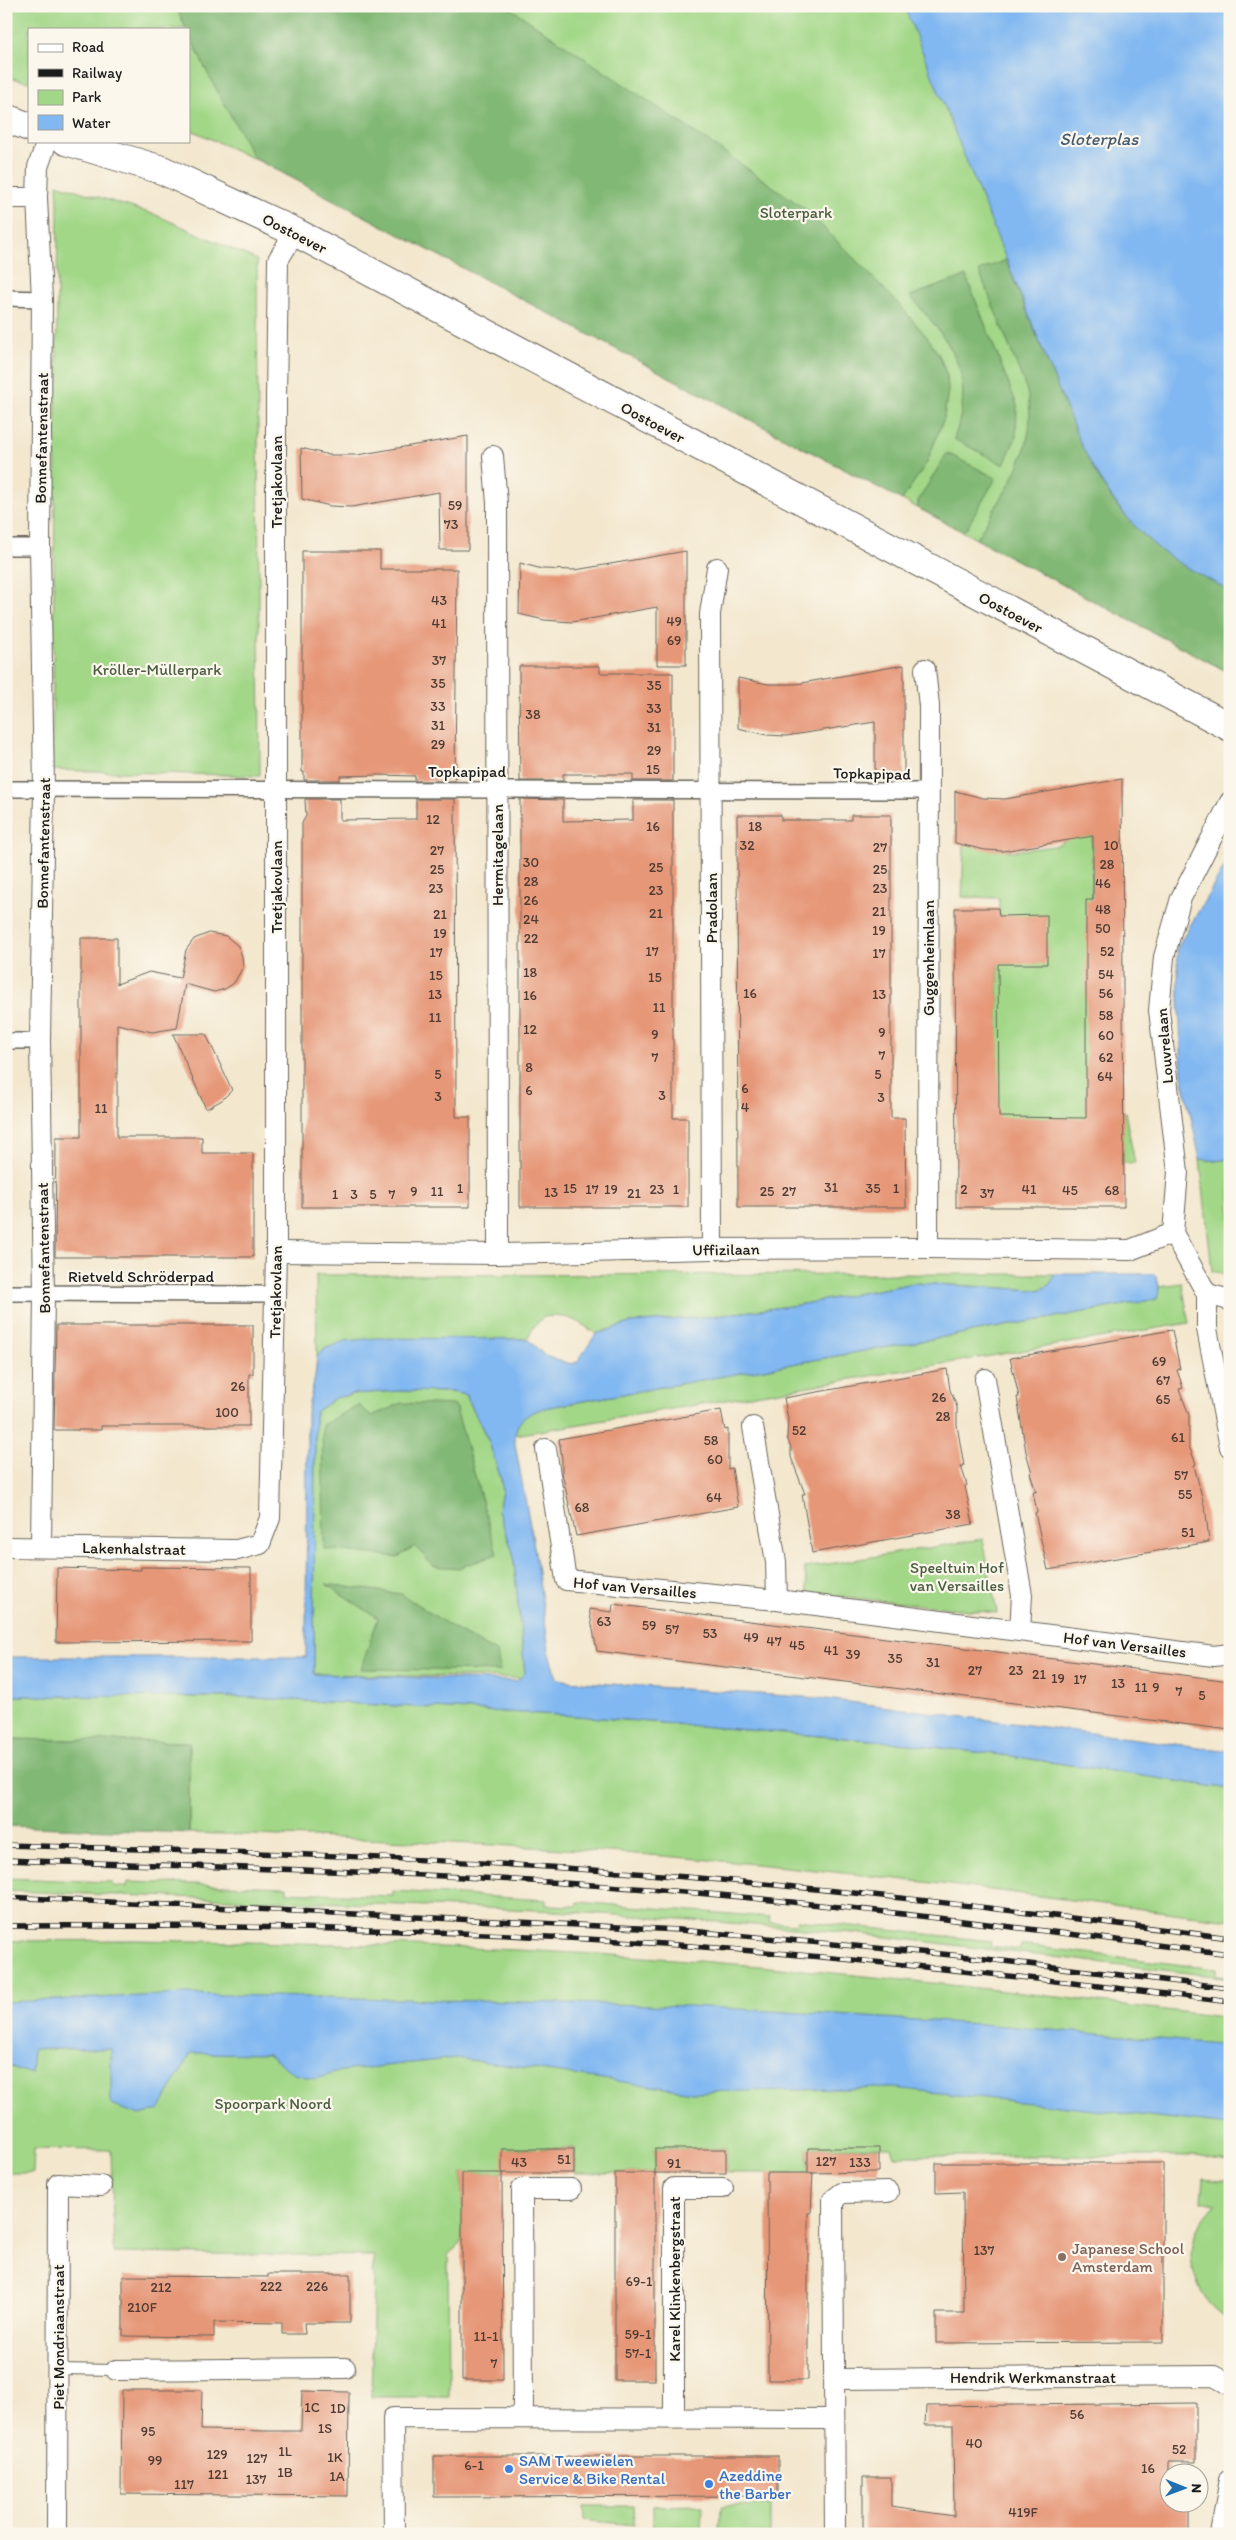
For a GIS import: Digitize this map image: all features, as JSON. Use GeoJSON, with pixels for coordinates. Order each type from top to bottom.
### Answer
{"type":"FeatureCollection","features":[{"type":"Feature","properties":{"kind":"main road"},"geometry":{"type":"LineString","coordinates":[[6,118],[28,127]]}},
{"type":"Feature","properties":{"kind":"main road"},"geometry":{"type":"LineString","coordinates":[[6,134],[28,135]]}},
{"type":"Feature","properties":{"kind":"main road","name":"Oostoever"},"geometry":{"type":"LineString","coordinates":[[69,142],[162,170],[295,232],[1230,727]]}},
{"type":"Feature","properties":{"kind":"street","name":"Bonnefantenstraat"},"geometry":{"type":"LineString","coordinates":[[40,1546],[44,1293],[40,1041],[44,789],[40,547],[42,299],[38,167],[47,142]]}},
{"type":"Feature","properties":{"kind":"street"},"geometry":{"type":"LineString","coordinates":[[6,198],[38,198]]}},
{"type":"Feature","properties":{"kind":"street","name":"Tretjakovlaan"},"geometry":{"type":"LineString","coordinates":[[260,1544],[270,1518],[276,1252],[276,373],[278,260],[295,232]]}},
{"type":"Feature","properties":{"kind":"street"},"geometry":{"type":"LineString","coordinates":[[6,298],[42,299]]}},
{"type":"Feature","properties":{"kind":"street","name":"Hermitagelaan"},"geometry":{"type":"LineString","coordinates":[[493,456],[496,503],[498,1254]]}},
{"type":"Feature","properties":{"kind":"street"},"geometry":{"type":"LineString","coordinates":[[6,547],[40,547]]}},
{"type":"Feature","properties":{"kind":"street","name":"Pradolaan"},"geometry":{"type":"LineString","coordinates":[[712,1249],[710,614],[717,568]]}},
{"type":"Feature","properties":{"kind":"street","name":"Guggenheimlaan"},"geometry":{"type":"LineString","coordinates":[[925,669],[930,706],[928,791],[928,1248]]}},
{"type":"Feature","properties":{"kind":"street","name":"Topkapipad"},"geometry":{"type":"LineString","coordinates":[[6,789],[497,788],[928,791]]}},
{"type":"Feature","properties":{"kind":"street","name":"Louvrelaan"},"geometry":{"type":"LineString","coordinates":[[1173,1233],[1178,1172],[1159,1010],[1164,957],[1181,898],[1230,802]]}},
{"type":"Feature","properties":{"kind":"street"},"geometry":{"type":"LineString","coordinates":[[6,1041],[40,1041]]}},
{"type":"Feature","properties":{"kind":"street"},"geometry":{"type":"LineString","coordinates":[[1173,1233],[1207,1294],[1208,1329],[1230,1447]]}},
{"type":"Feature","properties":{"kind":"street","name":"Uffizilaan"},"geometry":{"type":"LineString","coordinates":[[276,1252],[498,1254],[712,1249],[928,1248],[1130,1250],[1173,1233]]}},
{"type":"Feature","properties":{"kind":"street","name":"Rietveld Schröderpad"},"geometry":{"type":"LineString","coordinates":[[6,1293],[275,1294]]}},
{"type":"Feature","properties":{"kind":"street"},"geometry":{"type":"LineString","coordinates":[[1207,1294],[1230,1300]]}},
{"type":"Feature","properties":{"kind":"street"},"geometry":{"type":"LineString","coordinates":[[985,1379],[1022,1595],[1020,1631]]}},
{"type":"Feature","properties":{"kind":"street"},"geometry":{"type":"LineString","coordinates":[[753,1427],[776,1562],[777,1600]]}},
{"type":"Feature","properties":{"kind":"street","name":"Hof van Versailles"},"geometry":{"type":"LineString","coordinates":[[546,1450],[566,1580],[777,1600],[1214,1656],[1230,1654]]}},
{"type":"Feature","properties":{"kind":"street","name":"Lakenhalstraat"},"geometry":{"type":"LineString","coordinates":[[6,1547],[237,1550],[260,1544]]}},
{"type":"Feature","properties":{"kind":"street","name":"Piet Mondriaanstraat"},"geometry":{"type":"LineString","coordinates":[[58,2534],[58,2184],[102,2186]]}},
{"type":"Feature","properties":{"kind":"street","name":"Karel Klinkenbergstraat"},"geometry":{"type":"LineString","coordinates":[[674,2418],[674,2188],[723,2188]]}},
{"type":"Feature","properties":{"kind":"street"},"geometry":{"type":"LineString","coordinates":[[523,2418],[522,2190],[571,2189]]}},
{"type":"Feature","properties":{"kind":"street"},"geometry":{"type":"LineString","coordinates":[[835,2534],[832,2200],[842,2193],[888,2192]]}},
{"type":"Feature","properties":{"kind":"street"},"geometry":{"type":"LineString","coordinates":[[116,2370],[346,2368]]}},
{"type":"Feature","properties":{"kind":"street","name":"Hendrik Werkmanstraat"},"geometry":{"type":"LineString","coordinates":[[834,2379],[1214,2376],[1230,2384]]}},
{"type":"Feature","properties":{"kind":"street"},"geometry":{"type":"LineString","coordinates":[[394,2534],[394,2418],[834,2419]]}},
{"type":"Feature","properties":{"kind":"street"},"geometry":{"type":"LineString","coordinates":[[1220,2534],[1230,2479]]}},
{"type":"Feature","properties":{"kind":"lane"},"geometry":{"type":"LineString","coordinates":[[58,2369],[116,2370]]}},
{"type":"Feature","properties":{"kind":"green space","name":"Sloterpark"},"geometry":{"type":"Polygon","coordinates":[[[6,6],[930,6],[1230,513],[1230,673],[274,168],[190,129],[190,28],[28,28],[28,82],[6,77],[6,6]]]}},
{"type":"Feature","properties":{"kind":"green space"},"geometry":{"type":"Polygon","coordinates":[[[176,6],[507,6],[805,209],[896,301],[928,338],[940,357],[947,376],[948,390],[944,418],[927,462],[902,500],[254,158],[208,74],[190,36],[190,28],[186,28],[176,6]]]}},
{"type":"Feature","properties":{"kind":"green space","name":"Kröller-Müllerpark"},"geometry":{"type":"Polygon","coordinates":[[[57,184],[156,215],[257,260],[260,776],[52,770],[57,184]]]}},
{"type":"Feature","properties":{"kind":"green space"},"geometry":{"type":"Polygon","coordinates":[[[1006,260],[1079,438],[1106,490],[1131,522],[1153,543],[1190,568],[1230,591],[1230,673],[976,539],[1018,467],[1025,449],[1029,430],[1030,409],[1026,388],[979,271],[1006,260]]]}},
{"type":"Feature","properties":{"kind":"green space"},"geometry":{"type":"Polygon","coordinates":[[[966,276],[1017,405],[1016,437],[1004,465],[954,439],[963,396],[961,377],[956,361],[938,329],[910,296],[966,276]]]}},
{"type":"Feature","properties":{"kind":"green space"},"geometry":{"type":"Polygon","coordinates":[[[947,453],[996,478],[966,529],[962,531],[918,508],[918,501],[947,453]]]}},
{"type":"Feature","properties":{"kind":"green space"},"geometry":{"type":"Polygon","coordinates":[[[1092,836],[1091,1112],[1125,1112],[1135,1163],[967,1163],[997,1112],[999,898],[962,897],[964,840],[986,849],[1013,851],[1055,846],[1072,837],[1092,836]]]}},
{"type":"Feature","properties":{"kind":"green space"},"geometry":{"type":"Polygon","coordinates":[[[1200,1159],[1215,1161],[1230,1159],[1230,1275],[1212,1271],[1200,1159]]]}},
{"type":"Feature","properties":{"kind":"green space"},"geometry":{"type":"Polygon","coordinates":[[[1054,1274],[1052,1281],[1048,1285],[1037,1290],[914,1283],[798,1305],[705,1317],[630,1323],[596,1334],[571,1319],[551,1316],[543,1317],[533,1328],[528,1339],[452,1339],[326,1348],[317,1356],[316,1275],[1054,1274]]]}},
{"type":"Feature","properties":{"kind":"green space"},"geometry":{"type":"Polygon","coordinates":[[[1182,1283],[1189,1323],[515,1435],[518,1424],[524,1417],[544,1408],[1157,1299],[1159,1286],[1182,1283]]]}},
{"type":"Feature","properties":{"kind":"green space"},"geometry":{"type":"Polygon","coordinates":[[[399,1391],[452,1392],[466,1395],[489,1442],[501,1479],[502,1491],[498,1511],[513,1552],[525,1673],[522,1678],[314,1674],[315,1412],[335,1398],[353,1394],[399,1391]]]}},
{"type":"Feature","properties":{"kind":"green space"},"geometry":{"type":"Polygon","coordinates":[[[402,1403],[455,1405],[497,1554],[459,1568],[433,1566],[415,1546],[398,1557],[324,1549],[322,1425],[358,1405],[372,1416],[402,1403]]]}},
{"type":"Feature","properties":{"kind":"green space","name":"Speeltuin Hof van Versailles"},"geometry":{"type":"Polygon","coordinates":[[[983,1539],[997,1613],[808,1593],[804,1568],[983,1539]]]}},
{"type":"Feature","properties":{"kind":"green space"},"geometry":{"type":"Polygon","coordinates":[[[326,1584],[401,1594],[458,1631],[497,1653],[500,1671],[361,1669],[378,1618],[326,1584]]]}},
{"type":"Feature","properties":{"kind":"green space"},"geometry":{"type":"Polygon","coordinates":[[[6,1696],[237,1697],[577,1716],[882,1741],[1011,1756],[1230,1789],[1230,1920],[884,1877],[676,1857],[554,1848],[189,1833],[189,1742],[6,1739],[6,1696]]]}},
{"type":"Feature","properties":{"kind":"green space"},"geometry":{"type":"Polygon","coordinates":[[[6,1739],[189,1742],[189,1833],[6,1826],[6,1739]]]}},
{"type":"Feature","properties":{"kind":"green space"},"geometry":{"type":"Polygon","coordinates":[[[6,1878],[112,1882],[112,1886],[127,1887],[128,1882],[287,1887],[287,1892],[393,1896],[393,1891],[546,1900],[546,1905],[577,1906],[578,1902],[770,1917],[769,1922],[796,1924],[797,1920],[991,1941],[990,1946],[1020,1950],[1021,1945],[1216,1969],[1216,1975],[1230,1976],[1230,1978],[852,1933],[681,1919],[538,1910],[6,1891],[6,1878]]]}},
{"type":"Feature","properties":{"kind":"green space","name":"Spoorpark Noord"},"geometry":{"type":"Polygon","coordinates":[[[131,1940],[470,1948],[673,1959],[952,1985],[1230,2018],[1230,2161],[1194,2156],[894,2156],[891,2147],[808,2148],[808,2173],[726,2173],[726,2149],[655,2149],[655,2173],[574,2173],[575,2148],[504,2149],[502,2173],[462,2173],[462,2242],[448,2255],[449,2397],[371,2397],[374,2275],[372,2273],[375,2256],[114,2253],[111,2150],[34,2149],[33,2173],[6,2173],[6,1941],[131,1940]]]}},
{"type":"Feature","properties":{"kind":"green space"},"geometry":{"type":"Polygon","coordinates":[[[1203,2178],[1230,2181],[1230,2320],[1212,2307],[1205,2298],[1199,2288],[1192,2266],[1191,2255],[1194,2238],[1202,2222],[1216,2204],[1201,2201],[1203,2178]]]}},
{"type":"Feature","properties":{"kind":"green space"},"geometry":{"type":"Polygon","coordinates":[[[702,2505],[701,2533],[653,2527],[653,2506],[702,2505]]]}},
{"type":"Feature","properties":{"kind":"green space"},"geometry":{"type":"Polygon","coordinates":[[[770,2505],[770,2534],[720,2534],[721,2506],[770,2505]]]}},
{"type":"Feature","properties":{"kind":"green space"},"geometry":{"type":"Polygon","coordinates":[[[583,2506],[633,2506],[634,2525],[584,2520],[583,2506]]]}},
{"type":"Feature","properties":{"kind":"water","name":"Sloterplas"},"geometry":{"type":"Polygon","coordinates":[[[904,6],[1230,6],[1230,591],[1176,561],[1145,537],[1119,508],[1097,475],[1079,440],[904,6]]]}},
{"type":"Feature","properties":{"kind":"water"},"geometry":{"type":"Polygon","coordinates":[[[1225,866],[1230,868],[1230,1159],[1215,1161],[1200,1159],[1182,1075],[1177,948],[1225,866]]]}},
{"type":"Feature","properties":{"kind":"water"},"geometry":{"type":"Polygon","coordinates":[[[1054,1274],[1154,1274],[1159,1286],[1159,1292],[1157,1299],[544,1408],[526,1416],[518,1424],[515,1444],[535,1552],[550,1657],[557,1678],[567,1681],[818,1698],[1230,1751],[1230,1789],[1011,1756],[882,1741],[577,1716],[237,1697],[6,1696],[6,1657],[306,1657],[307,1412],[315,1377],[317,1356],[326,1348],[345,1341],[376,1338],[528,1339],[543,1354],[572,1364],[578,1361],[596,1334],[630,1323],[705,1317],[798,1305],[914,1283],[1037,1290],[1048,1285],[1052,1281],[1054,1274]],[[399,1391],[353,1394],[335,1398],[315,1412],[314,1674],[517,1681],[525,1673],[513,1552],[498,1511],[502,1491],[501,1479],[489,1442],[466,1395],[452,1392],[399,1391]]]}},
{"type":"Feature","properties":{"kind":"water"},"geometry":{"type":"Polygon","coordinates":[[[185,1994],[690,2006],[980,2024],[1230,2045],[1230,2125],[894,2088],[693,2092],[456,2058],[341,2071],[315,2079],[294,2074],[268,2054],[191,2053],[159,2110],[140,2115],[111,2105],[111,2049],[33,2049],[31,2074],[6,2065],[6,2002],[185,1994]]]}},
{"type":"Feature","properties":{"kind":"building"},"geometry":{"type":"Polygon","coordinates":[[[468,436],[468,550],[440,550],[439,492],[351,507],[330,506],[302,499],[301,448],[329,455],[357,455],[468,436]]]}},
{"type":"Feature","properties":{"kind":"building"},"geometry":{"type":"Polygon","coordinates":[[[302,551],[380,551],[380,569],[457,569],[455,781],[415,781],[415,776],[378,775],[340,776],[340,780],[304,780],[304,772],[302,772],[302,551]]]}},
{"type":"Feature","properties":{"kind":"building"},"geometry":{"type":"Polygon","coordinates":[[[686,551],[686,665],[657,665],[657,607],[572,622],[544,620],[519,614],[520,563],[542,569],[575,570],[686,551]]]}},
{"type":"Feature","properties":{"kind":"building"},"geometry":{"type":"Polygon","coordinates":[[[904,665],[904,779],[875,779],[875,722],[786,736],[767,735],[738,728],[738,678],[768,684],[796,684],[904,665]]]}},
{"type":"Feature","properties":{"kind":"building"},"geometry":{"type":"Polygon","coordinates":[[[519,666],[600,666],[600,673],[673,673],[673,781],[633,781],[633,774],[563,774],[563,781],[520,781],[519,666]]]}},
{"type":"Feature","properties":{"kind":"building"},"geometry":{"type":"Polygon","coordinates":[[[1122,779],[1124,1207],[956,1207],[955,908],[998,908],[999,916],[1047,915],[1047,964],[998,964],[999,1117],[1086,1118],[1086,900],[1093,900],[1093,836],[1003,851],[985,850],[955,843],[955,791],[983,798],[1005,799],[1122,779]]]}},
{"type":"Feature","properties":{"kind":"building"},"geometry":{"type":"Polygon","coordinates":[[[305,799],[340,799],[340,820],[416,819],[416,799],[455,799],[456,1117],[470,1117],[470,1207],[302,1207],[302,823],[306,816],[305,799]]]}},
{"type":"Feature","properties":{"kind":"building"},"geometry":{"type":"Polygon","coordinates":[[[520,799],[563,800],[563,821],[633,820],[633,800],[673,800],[673,1118],[688,1118],[688,1207],[520,1207],[520,799]]]}},
{"type":"Feature","properties":{"kind":"building"},"geometry":{"type":"Polygon","coordinates":[[[737,815],[781,815],[781,820],[851,820],[851,815],[891,815],[891,1118],[905,1118],[906,1207],[738,1207],[737,815]]]}},
{"type":"Feature","properties":{"kind":"building"},"geometry":{"type":"Polygon","coordinates":[[[209,933],[226,936],[238,946],[242,956],[243,967],[234,983],[225,989],[214,992],[185,984],[177,1028],[152,1032],[117,1024],[117,1137],[202,1137],[202,1153],[253,1153],[253,1257],[55,1257],[56,1137],[81,1137],[81,938],[117,938],[117,984],[149,972],[180,978],[186,950],[194,939],[209,933]]]}},
{"type":"Feature","properties":{"kind":"building"},"geometry":{"type":"Polygon","coordinates":[[[173,1034],[206,1034],[232,1090],[222,1100],[206,1109],[173,1034]]]}},
{"type":"Feature","properties":{"kind":"building"},"geometry":{"type":"Polygon","coordinates":[[[56,1325],[253,1325],[253,1374],[249,1374],[249,1426],[101,1426],[101,1430],[54,1430],[56,1325]]]}},
{"type":"Feature","properties":{"kind":"building"},"geometry":{"type":"Polygon","coordinates":[[[1172,1330],[1180,1369],[1177,1370],[1183,1388],[1179,1389],[1189,1415],[1189,1446],[1196,1464],[1194,1465],[1206,1513],[1209,1542],[1048,1570],[1035,1513],[1037,1512],[1033,1492],[1036,1492],[1030,1473],[1032,1473],[1026,1452],[1017,1397],[1019,1397],[1010,1358],[1172,1330]]]}},
{"type":"Feature","properties":{"kind":"building"},"geometry":{"type":"Polygon","coordinates":[[[947,1369],[950,1390],[957,1407],[957,1425],[964,1466],[961,1466],[967,1485],[965,1486],[973,1524],[812,1553],[802,1494],[805,1494],[791,1457],[791,1447],[787,1438],[788,1419],[784,1398],[947,1369]]]}},
{"type":"Feature","properties":{"kind":"building"},"geometry":{"type":"Polygon","coordinates":[[[721,1410],[725,1430],[728,1429],[728,1469],[732,1468],[738,1507],[576,1536],[562,1473],[559,1439],[721,1410]]]}},
{"type":"Feature","properties":{"kind":"building"},"geometry":{"type":"Polygon","coordinates":[[[141,1567],[251,1568],[251,1641],[56,1642],[57,1568],[141,1570],[141,1567]]]}},
{"type":"Feature","properties":{"kind":"building"},"geometry":{"type":"Polygon","coordinates":[[[613,1604],[1230,1681],[1230,1730],[597,1651],[589,1609],[612,1612],[613,1604]]]}},
{"type":"Feature","properties":{"kind":"building"},"geometry":{"type":"Polygon","coordinates":[[[808,2148],[879,2148],[879,2172],[808,2173],[808,2148]]]}},
{"type":"Feature","properties":{"kind":"building"},"geometry":{"type":"Polygon","coordinates":[[[502,2149],[574,2149],[574,2173],[502,2173],[502,2149]]]}},
{"type":"Feature","properties":{"kind":"building"},"geometry":{"type":"Polygon","coordinates":[[[655,2149],[726,2149],[726,2173],[655,2173],[655,2149]]]}},
{"type":"Feature","properties":{"kind":"building"},"geometry":{"type":"Polygon","coordinates":[[[936,2163],[1163,2163],[1163,2342],[936,2343],[936,2313],[964,2313],[963,2192],[936,2193],[936,2163]]]}},
{"type":"Feature","properties":{"kind":"building"},"geometry":{"type":"Polygon","coordinates":[[[462,2173],[502,2173],[503,2380],[462,2380],[462,2173]]]}},
{"type":"Feature","properties":{"kind":"building"},"geometry":{"type":"Polygon","coordinates":[[[615,2173],[655,2173],[655,2380],[615,2380],[615,2173]]]}},
{"type":"Feature","properties":{"kind":"building"},"geometry":{"type":"Polygon","coordinates":[[[767,2173],[813,2173],[811,2213],[808,2213],[808,2380],[768,2380],[767,2173]]]}},
{"type":"Feature","properties":{"kind":"building"},"geometry":{"type":"Polygon","coordinates":[[[268,2274],[350,2274],[350,2323],[304,2323],[305,2334],[282,2334],[282,2323],[214,2322],[214,2337],[123,2336],[123,2276],[268,2277],[268,2274]]]}},
{"type":"Feature","properties":{"kind":"building"},"geometry":{"type":"Polygon","coordinates":[[[122,2390],[202,2390],[201,2430],[271,2431],[301,2431],[302,2391],[349,2392],[348,2496],[121,2494],[122,2390]]]}},
{"type":"Feature","properties":{"kind":"building"},"geometry":{"type":"Polygon","coordinates":[[[1196,2403],[1196,2462],[1158,2462],[1158,2512],[1189,2512],[1189,2534],[863,2534],[863,2477],[891,2477],[891,2507],[954,2516],[953,2425],[925,2425],[926,2406],[1196,2403]]]}},
{"type":"Feature","properties":{"kind":"building"},"geometry":{"type":"Polygon","coordinates":[[[434,2456],[778,2456],[778,2496],[434,2497],[434,2456]]]}},
{"type":"Feature","properties":{"kind":"railway"},"geometry":{"type":"LineString","coordinates":[[6,1845],[373,1858],[519,1865],[672,1876],[911,1899],[1230,1938]]}},
{"type":"Feature","properties":{"kind":"railway"},"geometry":{"type":"LineString","coordinates":[[6,1860],[446,1876],[672,1891],[911,1915],[1230,1954]]}},
{"type":"Feature","properties":{"kind":"railway"},"geometry":{"type":"LineString","coordinates":[[6,1897],[679,1930],[952,1955],[1230,1988]]}},
{"type":"Feature","properties":{"kind":"railway"},"geometry":{"type":"LineString","coordinates":[[6,1926],[305,1928],[604,1940],[917,1966],[1230,2002]]}},
{"type":"Feature","properties":{"kind":"place","name":"Japanese School Amsterdam"},"geometry":{"type":"Point","coordinates":[1062,2257]}},
{"type":"Feature","properties":{"kind":"place","name":"SAM Tweewielen Service & Bike Rental"},"geometry":{"type":"Point","coordinates":[509,2469]}},
{"type":"Feature","properties":{"kind":"place","name":"Azeddine the Barber"},"geometry":{"type":"Point","coordinates":[709,2484]}}]}
